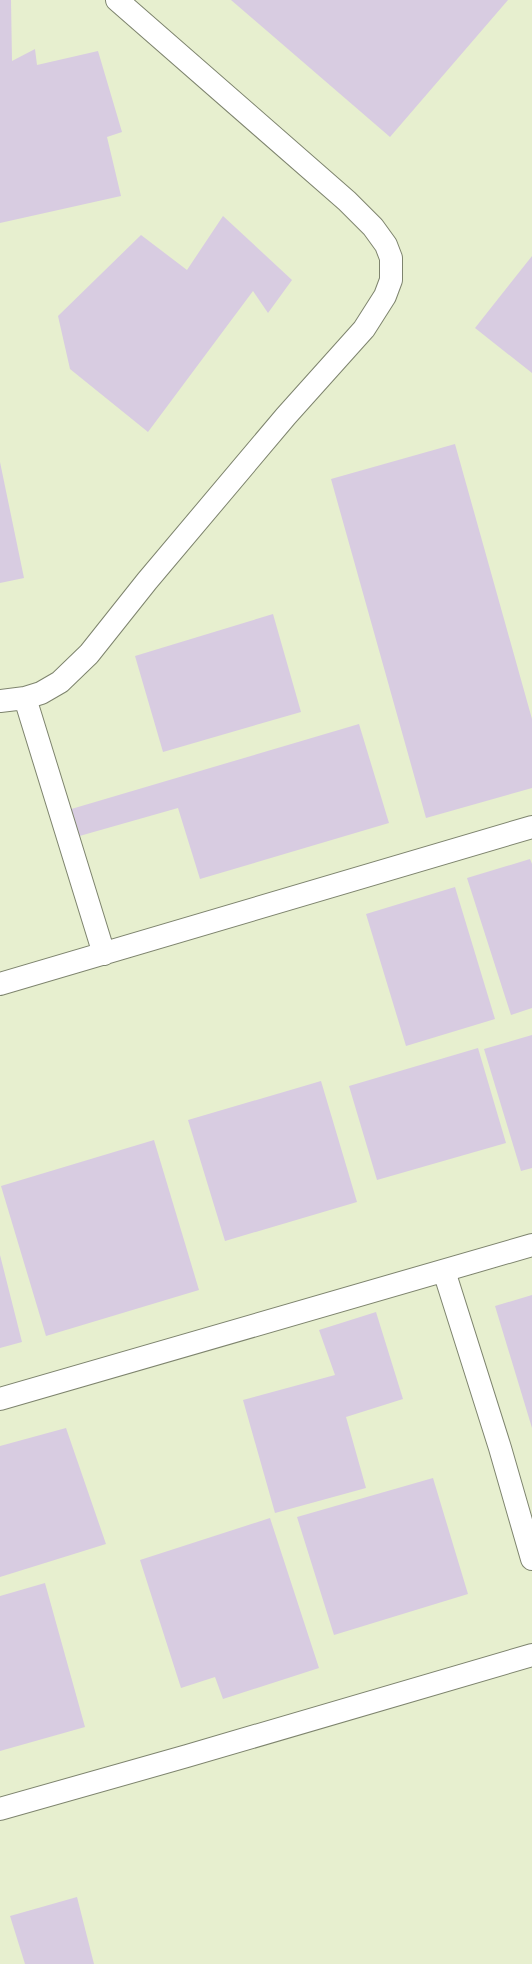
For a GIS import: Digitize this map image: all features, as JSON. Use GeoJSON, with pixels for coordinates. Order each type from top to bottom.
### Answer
{"type":"FeatureCollection","features":[{"type":"Feature","properties":{"kind":"lane"},"geometry":{"type":"LineString","coordinates":[[0,701],[25,698],[42,693],[60,682],[89,654],[152,575],[286,416],[364,329],[385,296],[391,280],[391,258],[386,245],[373,227],[347,201],[117,0]]}},
{"type":"Feature","properties":{"kind":"lane"},"geometry":{"type":"LineString","coordinates":[[25,698],[104,954]]}},
{"type":"Feature","properties":{"kind":"lane"},"geometry":{"type":"LineString","coordinates":[[0,984],[532,827]]}},
{"type":"Feature","properties":{"kind":"lane"},"geometry":{"type":"LineString","coordinates":[[0,1398],[532,1245]]}},
{"type":"Feature","properties":{"kind":"lane"},"geometry":{"type":"LineString","coordinates":[[444,1271],[500,1448],[532,1559]]}},
{"type":"Feature","properties":{"kind":"lane"},"geometry":{"type":"LineString","coordinates":[[0,1809],[532,1655]]}},
{"type":"Feature","properties":{"kind":"shaded area"},"geometry":{"type":"Polygon","coordinates":[[[0,0],[532,0],[532,1964],[0,1964],[0,0]]]}},
{"type":"Feature","properties":{"kind":"building"},"geometry":{"type":"Polygon","coordinates":[[[0,0],[11,0],[12,61],[35,49],[37,65],[98,51],[122,132],[107,137],[121,196],[0,223],[0,0]]]}},
{"type":"Feature","properties":{"kind":"building"},"geometry":{"type":"Polygon","coordinates":[[[231,0],[508,0],[390,137],[231,0]]]}},
{"type":"Feature","properties":{"kind":"building"},"geometry":{"type":"Polygon","coordinates":[[[223,216],[292,280],[268,313],[253,291],[148,432],[70,369],[58,316],[141,235],[187,270],[223,216]]]}},
{"type":"Feature","properties":{"kind":"building"},"geometry":{"type":"Polygon","coordinates":[[[532,256],[532,373],[475,328],[532,256]]]}},
{"type":"Feature","properties":{"kind":"building"},"geometry":{"type":"Polygon","coordinates":[[[455,444],[532,719],[532,788],[426,818],[331,479],[455,444]]]}},
{"type":"Feature","properties":{"kind":"building"},"geometry":{"type":"Polygon","coordinates":[[[0,462],[24,578],[0,583],[0,462]]]}},
{"type":"Feature","properties":{"kind":"building"},"geometry":{"type":"Polygon","coordinates":[[[273,614],[301,712],[163,752],[135,656],[273,614]]]}},
{"type":"Feature","properties":{"kind":"building"},"geometry":{"type":"Polygon","coordinates":[[[359,724],[389,823],[200,879],[178,808],[76,837],[68,810],[359,724]]]}},
{"type":"Feature","properties":{"kind":"building"},"geometry":{"type":"Polygon","coordinates":[[[530,859],[532,864],[532,1008],[511,1015],[467,878],[530,859]]]}},
{"type":"Feature","properties":{"kind":"building"},"geometry":{"type":"Polygon","coordinates":[[[455,887],[495,1019],[406,1046],[366,914],[455,887]]]}},
{"type":"Feature","properties":{"kind":"building"},"geometry":{"type":"Polygon","coordinates":[[[532,1035],[532,1168],[521,1171],[484,1049],[532,1035]]]}},
{"type":"Feature","properties":{"kind":"building"},"geometry":{"type":"Polygon","coordinates":[[[478,1048],[506,1143],[377,1180],[349,1086],[478,1048]]]}},
{"type":"Feature","properties":{"kind":"building"},"geometry":{"type":"Polygon","coordinates":[[[321,1081],[357,1202],[225,1241],[188,1120],[321,1081]]]}},
{"type":"Feature","properties":{"kind":"building"},"geometry":{"type":"Polygon","coordinates":[[[154,1140],[199,1290],[46,1336],[1,1186],[154,1140]]]}},
{"type":"Feature","properties":{"kind":"building"},"geometry":{"type":"Polygon","coordinates":[[[0,1255],[22,1342],[0,1348],[0,1255]]]}},
{"type":"Feature","properties":{"kind":"building"},"geometry":{"type":"Polygon","coordinates":[[[532,1295],[532,1428],[495,1306],[532,1295]]]}},
{"type":"Feature","properties":{"kind":"building"},"geometry":{"type":"Polygon","coordinates":[[[376,1312],[403,1399],[346,1417],[366,1488],[275,1513],[243,1400],[335,1375],[319,1330],[376,1312]]]}},
{"type":"Feature","properties":{"kind":"building"},"geometry":{"type":"Polygon","coordinates":[[[66,1428],[106,1544],[0,1577],[0,1446],[66,1428]]]}},
{"type":"Feature","properties":{"kind":"building"},"geometry":{"type":"Polygon","coordinates":[[[433,1478],[468,1594],[334,1635],[297,1517],[433,1478]]]}},
{"type":"Feature","properties":{"kind":"building"},"geometry":{"type":"Polygon","coordinates":[[[270,1518],[319,1668],[223,1699],[215,1677],[181,1688],[140,1560],[270,1518]]]}},
{"type":"Feature","properties":{"kind":"building"},"geometry":{"type":"Polygon","coordinates":[[[45,1583],[85,1727],[0,1751],[0,1596],[45,1583]]]}},
{"type":"Feature","properties":{"kind":"building"},"geometry":{"type":"Polygon","coordinates":[[[77,1897],[94,1964],[25,1964],[10,1916],[77,1897]]]}}]}
